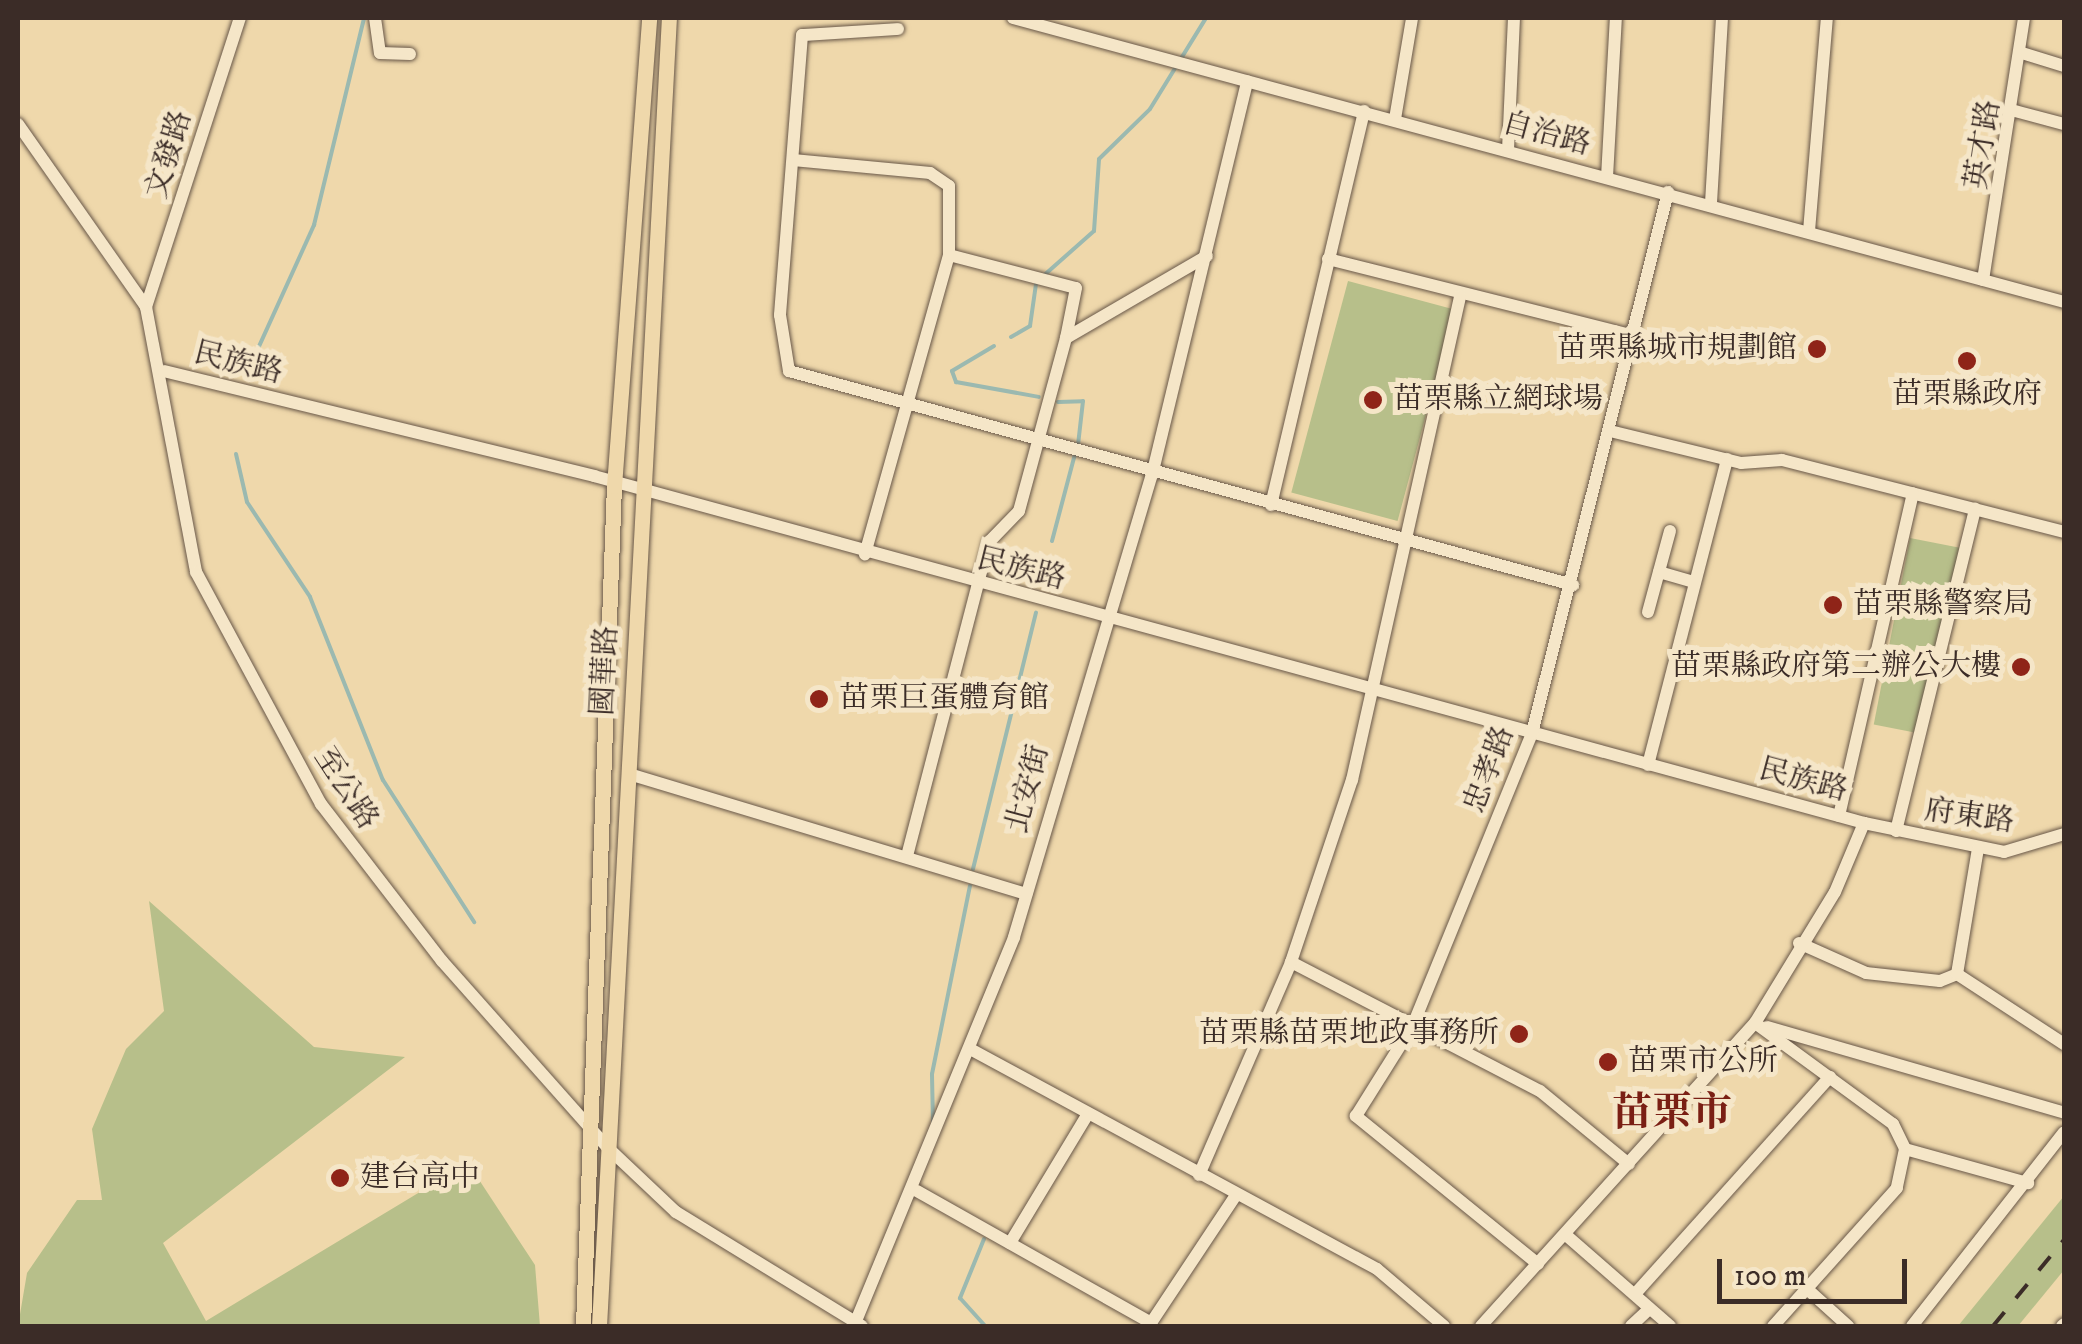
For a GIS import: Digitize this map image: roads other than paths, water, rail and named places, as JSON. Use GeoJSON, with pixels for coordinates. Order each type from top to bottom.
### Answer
{"type":"FeatureCollection","features":[{"type":"Feature","properties":{"kind":"main road","name":"國華路"},"geometry":{"type":"LineString","coordinates":[[583,1326],[586,1118],[614,486],[649,18]]}},
{"type":"Feature","properties":{"kind":"main road","name":"國華路"},"geometry":{"type":"LineString","coordinates":[[599,1326],[670,18]]}},
{"type":"Feature","properties":{"kind":"street","name":"文發路"},"geometry":{"type":"LineString","coordinates":[[146,307],[240,18]]}},
{"type":"Feature","properties":{"kind":"street"},"geometry":{"type":"LineString","coordinates":[[375,18],[380,53],[410,54]]}},
{"type":"Feature","properties":{"kind":"street","name":"自治路"},"geometry":{"type":"LineString","coordinates":[[1013,18],[2064,302]]}},
{"type":"Feature","properties":{"kind":"street"},"geometry":{"type":"LineString","coordinates":[[1395,120],[1412,18]]}},
{"type":"Feature","properties":{"kind":"street"},"geometry":{"type":"LineString","coordinates":[[1508,150],[1514,18]]}},
{"type":"Feature","properties":{"kind":"street"},"geometry":{"type":"LineString","coordinates":[[1608,177],[1616,18]]}},
{"type":"Feature","properties":{"kind":"street"},"geometry":{"type":"LineString","coordinates":[[1712,204],[1722,18]]}},
{"type":"Feature","properties":{"kind":"street"},"geometry":{"type":"LineString","coordinates":[[1809,231],[1828,18]]}},
{"type":"Feature","properties":{"kind":"street","name":"英才路"},"geometry":{"type":"LineString","coordinates":[[1983,280],[2015,111],[2024,18]]}},
{"type":"Feature","properties":{"kind":"street"},"geometry":{"type":"LineString","coordinates":[[898,29],[802,34],[780,354],[790,371],[1038,444],[1572,584]]}},
{"type":"Feature","properties":{"kind":"street"},"geometry":{"type":"LineString","coordinates":[[2022,54],[2064,66]]}},
{"type":"Feature","properties":{"kind":"street","name":"北安街"},"geometry":{"type":"LineString","coordinates":[[859,1324],[972,1050],[1026,894],[1103,616],[1120,588],[1152,475],[1248,81]]}},
{"type":"Feature","properties":{"kind":"street"},"geometry":{"type":"LineString","coordinates":[[1271,505],[1364,111]]}},
{"type":"Feature","properties":{"kind":"street"},"geometry":{"type":"LineString","coordinates":[[2015,111],[2064,124]]}},
{"type":"Feature","properties":{"kind":"street","name":"至公路"},"geometry":{"type":"LineString","coordinates":[[18,124],[146,307],[164,371],[188,545],[258,694],[379,884],[586,1118],[606,1147],[676,1212],[859,1324]]}},
{"type":"Feature","properties":{"kind":"street"},"geometry":{"type":"LineString","coordinates":[[793,160],[930,173],[949,186],[949,255],[865,554]]}},
{"type":"Feature","properties":{"kind":"street","name":"忠孝路"},"geometry":{"type":"LineString","coordinates":[[1538,1264],[1356,1116],[1413,1025],[1532,734],[1668,192]]}},
{"type":"Feature","properties":{"kind":"street"},"geometry":{"type":"LineString","coordinates":[[907,856],[981,586],[989,542],[1019,511],[1076,288],[949,255]]}},
{"type":"Feature","properties":{"kind":"street"},"geometry":{"type":"LineString","coordinates":[[1066,338],[1207,256]]}},
{"type":"Feature","properties":{"kind":"street"},"geometry":{"type":"LineString","coordinates":[[1328,259],[1460,296],[1634,336]]}},
{"type":"Feature","properties":{"kind":"street"},"geometry":{"type":"LineString","coordinates":[[1199,1175],[1291,962],[1352,780],[1460,296]]}},
{"type":"Feature","properties":{"kind":"street","name":"民族路"},"geometry":{"type":"LineString","coordinates":[[164,371],[1103,616],[1864,824]]}},
{"type":"Feature","properties":{"kind":"street"},"geometry":{"type":"LineString","coordinates":[[1610,432],[1726,459],[1782,460],[2064,532]]}},
{"type":"Feature","properties":{"kind":"street"},"geometry":{"type":"LineString","coordinates":[[1648,764],[1726,459]]}},
{"type":"Feature","properties":{"kind":"street"},"geometry":{"type":"LineString","coordinates":[[1838,816],[1913,492]]}},
{"type":"Feature","properties":{"kind":"street"},"geometry":{"type":"LineString","coordinates":[[1896,831],[1975,509]]}},
{"type":"Feature","properties":{"kind":"street"},"geometry":{"type":"LineString","coordinates":[[1648,612],[1670,531]]}},
{"type":"Feature","properties":{"kind":"street"},"geometry":{"type":"LineString","coordinates":[[1659,572],[1695,582]]}},
{"type":"Feature","properties":{"kind":"street"},"geometry":{"type":"LineString","coordinates":[[628,774],[1026,894]]}},
{"type":"Feature","properties":{"kind":"street"},"geometry":{"type":"LineString","coordinates":[[1481,1326],[1756,1023],[1799,943],[1835,892],[1864,824]]}},
{"type":"Feature","properties":{"kind":"street","name":"府東路"},"geometry":{"type":"LineString","coordinates":[[1864,824],[1978,850],[2035,848],[2064,834]]}},
{"type":"Feature","properties":{"kind":"street"},"geometry":{"type":"LineString","coordinates":[[1956,974],[1978,850]]}},
{"type":"Feature","properties":{"kind":"street"},"geometry":{"type":"LineString","coordinates":[[1799,943],[1866,973],[1940,981],[1956,974]]}},
{"type":"Feature","properties":{"kind":"street"},"geometry":{"type":"LineString","coordinates":[[1291,962],[1540,1090],[1628,1164]]}},
{"type":"Feature","properties":{"kind":"street"},"geometry":{"type":"LineString","coordinates":[[1956,974],[2064,1044]]}},
{"type":"Feature","properties":{"kind":"street"},"geometry":{"type":"LineString","coordinates":[[1756,1023],[1893,1124],[1905,1150],[1897,1188],[1773,1326]]}},
{"type":"Feature","properties":{"kind":"street"},"geometry":{"type":"LineString","coordinates":[[1756,1023],[2064,1112]]}},
{"type":"Feature","properties":{"kind":"street"},"geometry":{"type":"LineString","coordinates":[[972,1050],[1086,1117],[1377,1269],[1444,1326]]}},
{"type":"Feature","properties":{"kind":"street"},"geometry":{"type":"LineString","coordinates":[[1634,1294],[1830,1076]]}},
{"type":"Feature","properties":{"kind":"street"},"geometry":{"type":"LineString","coordinates":[[1010,1243],[1086,1117]]}},
{"type":"Feature","properties":{"kind":"street"},"geometry":{"type":"LineString","coordinates":[[1912,1326],[2028,1183],[2064,1132]]}},
{"type":"Feature","properties":{"kind":"street"},"geometry":{"type":"LineString","coordinates":[[1905,1150],[2028,1183]]}},
{"type":"Feature","properties":{"kind":"street"},"geometry":{"type":"LineString","coordinates":[[917,1190],[1150,1325],[1236,1195]]}},
{"type":"Feature","properties":{"kind":"street"},"geometry":{"type":"LineString","coordinates":[[1566,1236],[1670,1326]]}},
{"type":"Feature","properties":{"kind":"street"},"geometry":{"type":"LineString","coordinates":[[1806,1288],[1848,1326]]}},
{"type":"Feature","properties":{"kind":"street"},"geometry":{"type":"LineString","coordinates":[[1631,1326],[1649,1309]]}},
{"type":"Feature","properties":{"kind":"waterway"},"geometry":{"type":"LineString","coordinates":[[251,364],[314,225],[364,18]]}},
{"type":"Feature","properties":{"kind":"waterway"},"geometry":{"type":"LineString","coordinates":[[1042,277],[1094,231],[1099,159],[1150,109],[1206,18]]}},
{"type":"Feature","properties":{"kind":"waterway"},"geometry":{"type":"LineString","coordinates":[[1011,337],[1030,326],[1036,284]]}},
{"type":"Feature","properties":{"kind":"waterway"},"geometry":{"type":"LineString","coordinates":[[994,346],[952,371],[956,382],[1039,397]]}},
{"type":"Feature","properties":{"kind":"waterway"},"geometry":{"type":"LineString","coordinates":[[1058,402],[1083,401],[1078,445]]}},
{"type":"Feature","properties":{"kind":"waterway"},"geometry":{"type":"LineString","coordinates":[[236,454],[247,502],[310,597],[383,780],[474,922]]}},
{"type":"Feature","properties":{"kind":"waterway"},"geometry":{"type":"LineString","coordinates":[[1052,541],[1075,454]]}},
{"type":"Feature","properties":{"kind":"waterway"},"geometry":{"type":"LineString","coordinates":[[973,869],[1036,613]]}},
{"type":"Feature","properties":{"kind":"waterway"},"geometry":{"type":"LineString","coordinates":[[933,1123],[932,1074],[970,886]]}},
{"type":"Feature","properties":{"kind":"waterway"},"geometry":{"type":"LineString","coordinates":[[984,1239],[960,1298],[985,1326]]}},
{"type":"Feature","properties":{"kind":"railway"},"geometry":{"type":"LineString","coordinates":[[1993,1326],[2064,1240]]}},
{"type":"Feature","properties":{"kind":"place","name":"苗栗縣城市規劃館"},"geometry":{"type":"Point","coordinates":[1817,349]}},
{"type":"Feature","properties":{"kind":"place","name":"苗栗縣政府"},"geometry":{"type":"Point","coordinates":[1967,361]}},
{"type":"Feature","properties":{"kind":"place","name":"苗栗縣立網球場"},"geometry":{"type":"Point","coordinates":[1373,400]}},
{"type":"Feature","properties":{"kind":"place","name":"苗栗縣警察局"},"geometry":{"type":"Point","coordinates":[1833,605]}},
{"type":"Feature","properties":{"kind":"place","name":"苗栗縣政府第二辦公大樓"},"geometry":{"type":"Point","coordinates":[2021,667]}},
{"type":"Feature","properties":{"kind":"place","name":"苗栗巨蛋體育館"},"geometry":{"type":"Point","coordinates":[819,699]}},
{"type":"Feature","properties":{"kind":"place","name":"苗栗縣苗栗地政事務所"},"geometry":{"type":"Point","coordinates":[1519,1034]}},
{"type":"Feature","properties":{"kind":"place","name":"苗栗市公所"},"geometry":{"type":"Point","coordinates":[1608,1062]}},
{"type":"Feature","properties":{"kind":"place","name":"建台高中"},"geometry":{"type":"Point","coordinates":[340,1178]}},
{"type":"Feature","properties":{"kind":"district","name":"苗栗市"},"geometry":{"type":"Point","coordinates":[1672,1114]}}]}
